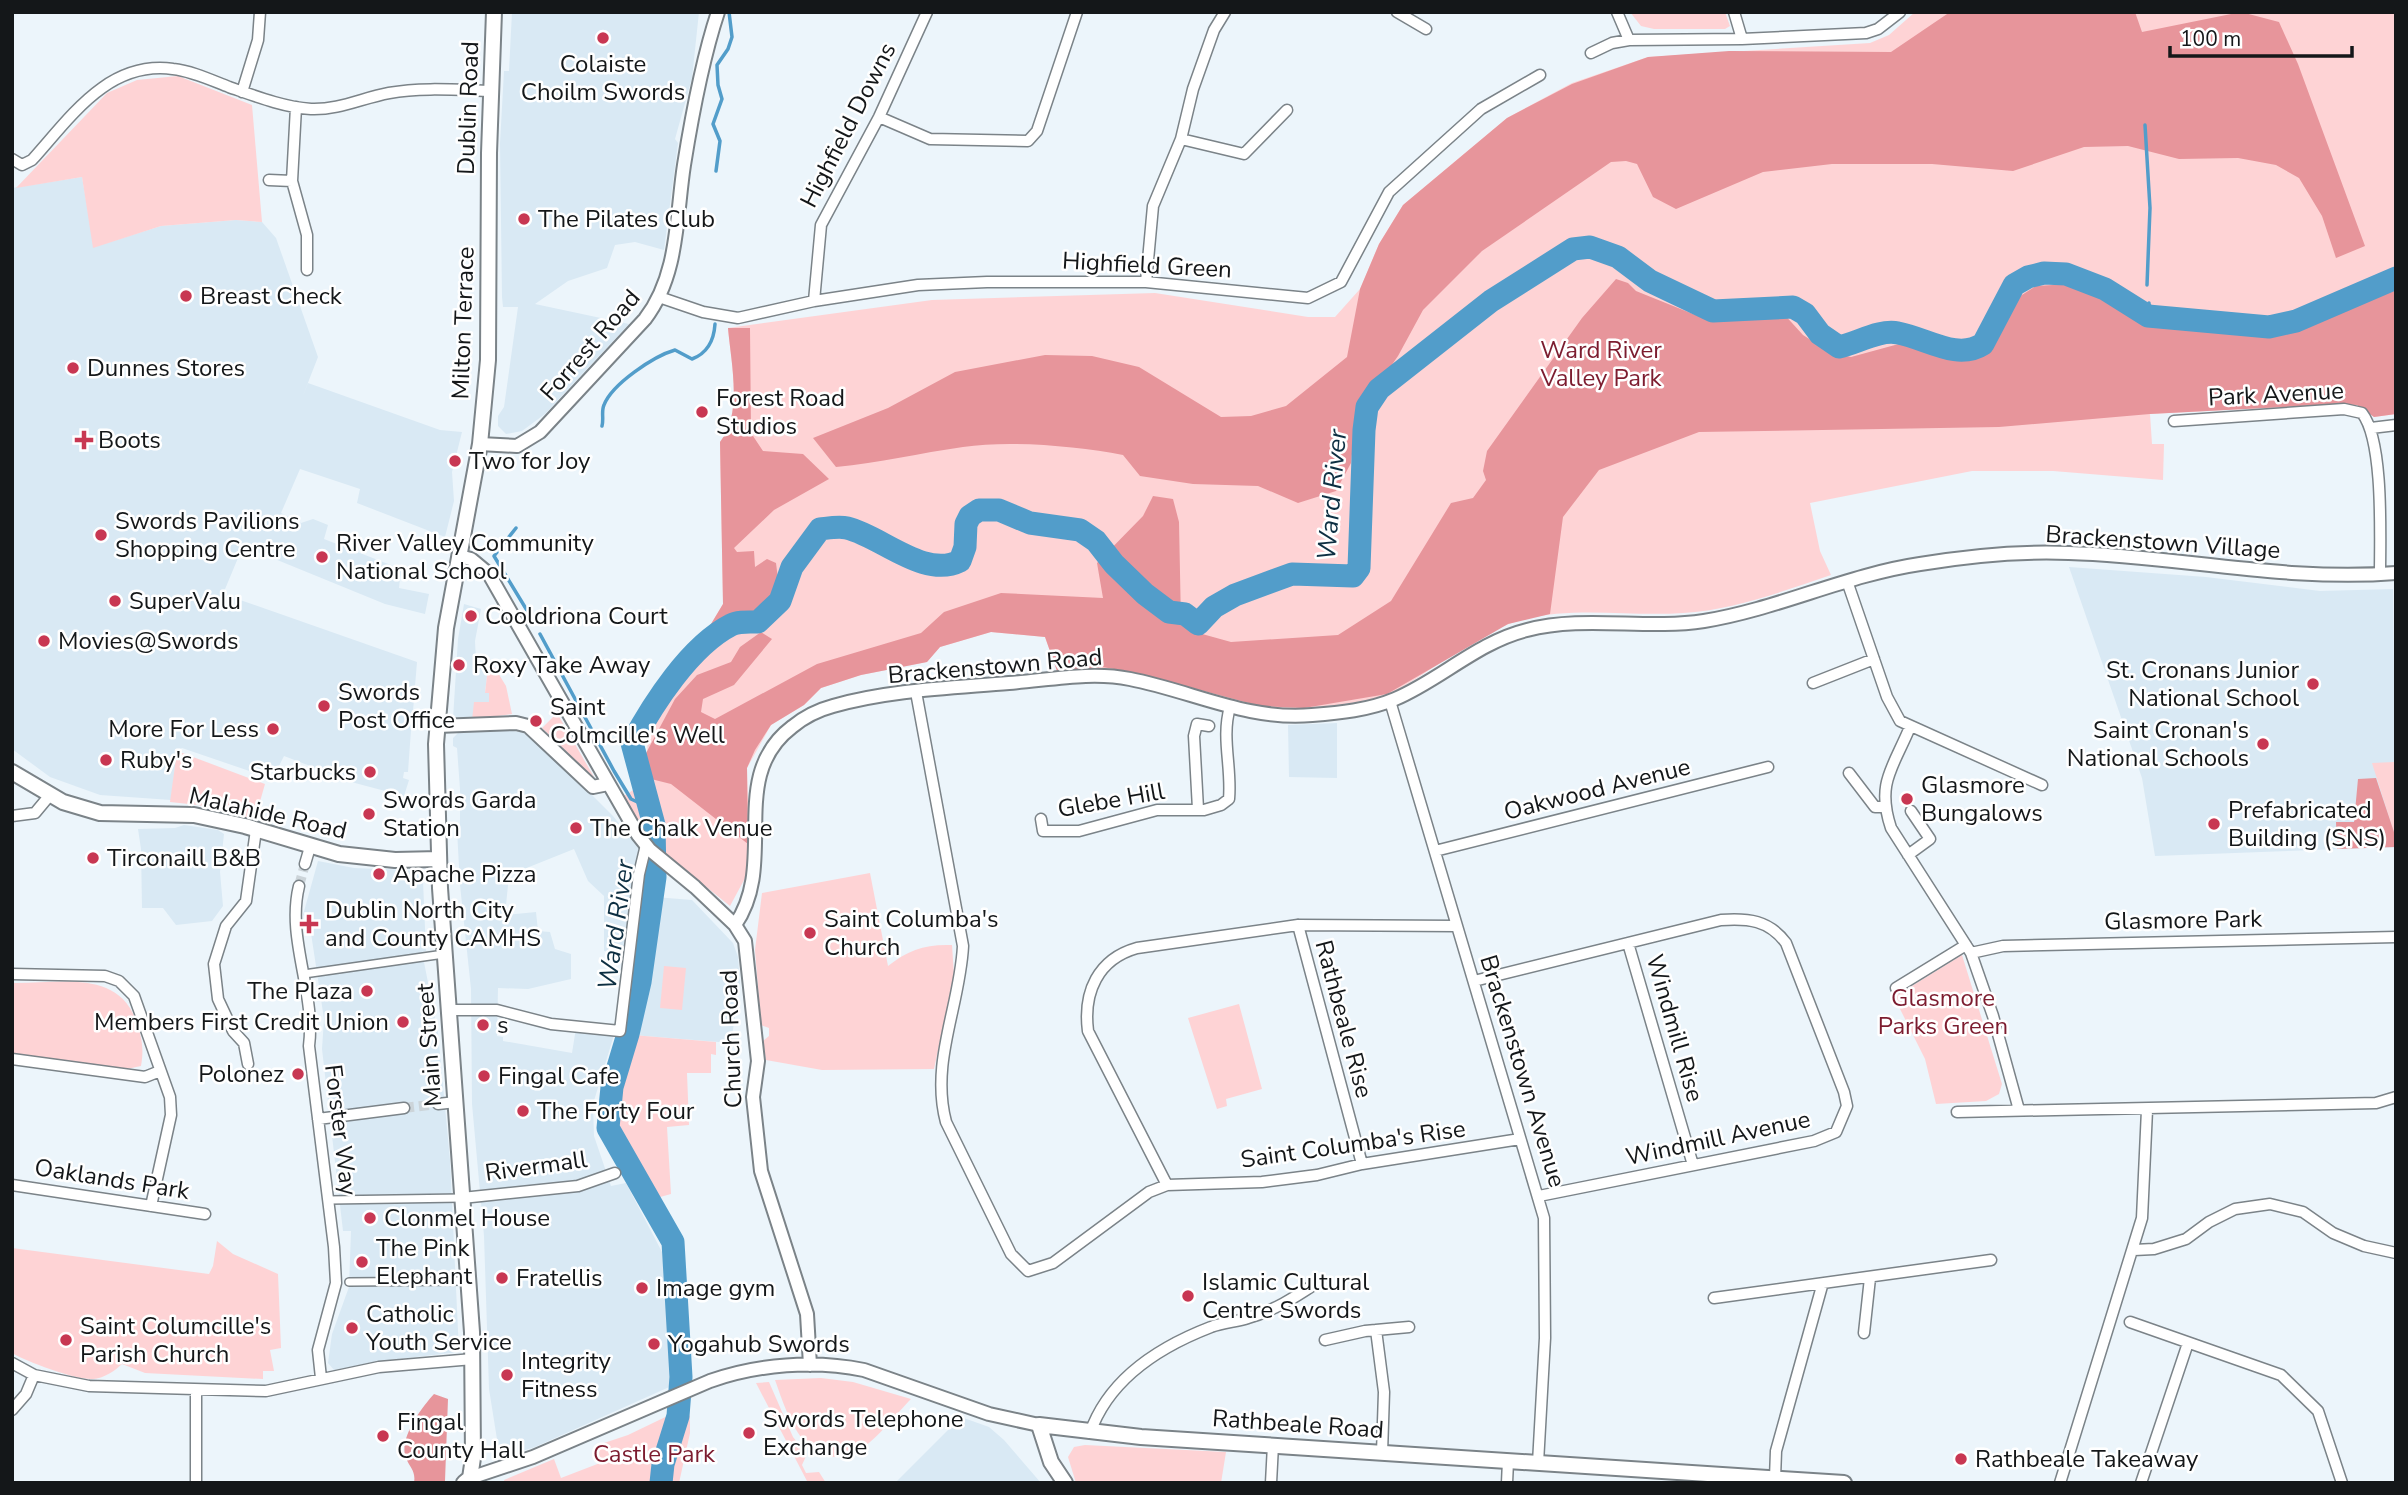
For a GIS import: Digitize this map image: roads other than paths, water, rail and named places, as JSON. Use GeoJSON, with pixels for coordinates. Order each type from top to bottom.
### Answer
{"type":"FeatureCollection","features":[{"type":"Feature","properties":{"kind":"main road","name":"Dublin Road"},"geometry":{"type":"LineString","coordinates":[[488,204],[494,12]]}},
{"type":"Feature","properties":{"kind":"main road","name":"Milton Terrace"},"geometry":{"type":"LineString","coordinates":[[480,444],[489,328],[488,204]]}},
{"type":"Feature","properties":{"kind":"main road","name":"Main Street"},"geometry":{"type":"LineString","coordinates":[[467,1480],[473,1458],[473,1359],[439,859],[437,726],[446,628],[480,444]]}},
{"type":"Feature","properties":{"kind":"main road","name":"Malahide Road"},"geometry":{"type":"LineString","coordinates":[[12,772],[50,795],[78,808],[100,813],[194,815],[310,847],[363,858],[439,859]]}},
{"type":"Feature","properties":{"kind":"main road","name":"Rathbeale Road"},"geometry":{"type":"LineString","coordinates":[[1039,1425],[1090,1433],[1844,1483]]}},
{"type":"Feature","properties":{"kind":"main road"},"geometry":{"type":"LineString","coordinates":[[1039,1425],[1051,1462],[1065,1483]]}},
{"type":"Feature","properties":{"kind":"street"},"geometry":{"type":"LineString","coordinates":[[242,92],[258,40],[260,12]]}},
{"type":"Feature","properties":{"kind":"street","name":"Forrest Road"},"geometry":{"type":"LineString","coordinates":[[480,444],[517,446],[540,432],[645,319],[659,297],[670,268],[684,163],[718,12]]}},
{"type":"Feature","properties":{"kind":"street","name":"Highfield Downs"},"geometry":{"type":"LineString","coordinates":[[814,301],[821,225],[879,117],[927,12]]}},
{"type":"Feature","properties":{"kind":"street"},"geometry":{"type":"LineString","coordinates":[[879,117],[930,139],[1028,141],[1037,131],[1077,12]]}},
{"type":"Feature","properties":{"kind":"street"},"geometry":{"type":"LineString","coordinates":[[1146,282],[1153,206],[1181,139],[1192,89],[1214,30],[1226,12]]}},
{"type":"Feature","properties":{"kind":"street"},"geometry":{"type":"LineString","coordinates":[[1397,12],[1426,29]]}},
{"type":"Feature","properties":{"kind":"street"},"geometry":{"type":"LineString","coordinates":[[1618,12],[1629,40]]}},
{"type":"Feature","properties":{"kind":"street"},"geometry":{"type":"LineString","coordinates":[[1734,12],[1742,39]]}},
{"type":"Feature","properties":{"kind":"street"},"geometry":{"type":"LineString","coordinates":[[1591,52],[1612,43],[1629,40],[1742,39],[1866,33],[1888,16],[1900,12]]}},
{"type":"Feature","properties":{"kind":"street"},"geometry":{"type":"LineString","coordinates":[[12,159],[22,165],[32,160],[91,95],[128,73],[158,68],[174,69],[296,107],[331,108],[408,91],[490,91]]}},
{"type":"Feature","properties":{"kind":"street","name":"Highfield Green"},"geometry":{"type":"LineString","coordinates":[[659,297],[703,312],[738,318],[814,301],[918,285],[1146,282],[1308,298],[1341,282],[1389,192],[1481,109],[1540,75]]}},
{"type":"Feature","properties":{"kind":"street"},"geometry":{"type":"LineString","coordinates":[[296,107],[292,181],[307,234],[307,270]]}},
{"type":"Feature","properties":{"kind":"street"},"geometry":{"type":"LineString","coordinates":[[1181,139],[1244,154],[1287,110]]}},
{"type":"Feature","properties":{"kind":"street"},"geometry":{"type":"LineString","coordinates":[[270,180],[292,181]]}},
{"type":"Feature","properties":{"kind":"street","name":"Park Avenue"},"geometry":{"type":"LineString","coordinates":[[2174,421],[2344,409],[2362,413],[2371,428],[2380,503],[2380,575]]}},
{"type":"Feature","properties":{"kind":"street","name":"Park Avenue"},"geometry":{"type":"LineString","coordinates":[[2371,428],[2396,425]]}},
{"type":"Feature","properties":{"kind":"street","name":"Brackenstown Village"},"geometry":{"type":"LineString","coordinates":[[1774,604],[1847,581],[1923,563],[2064,552],[2279,572],[2380,575],[2396,573]]}},
{"type":"Feature","properties":{"kind":"street","name":"Church Road"},"geometry":{"type":"LineString","coordinates":[[459,556],[471,559],[489,574],[608,785],[648,847],[735,925],[748,951],[758,1061],[753,1097],[761,1171],[807,1314],[810,1365]]}},
{"type":"Feature","properties":{"kind":"street"},"geometry":{"type":"LineString","coordinates":[[1847,581],[1893,713],[1910,727],[2042,785]]}},
{"type":"Feature","properties":{"kind":"street","name":"Brackenstown Road"},"geometry":{"type":"LineString","coordinates":[[735,925],[746,908],[755,874],[758,772],[777,739],[792,726],[822,709],[916,692],[1111,676],[1153,684],[1230,707],[1298,716],[1336,713],[1390,701],[1488,646],[1529,629],[1558,624],[1686,623],[1774,604]]}},
{"type":"Feature","properties":{"kind":"street"},"geometry":{"type":"LineString","coordinates":[[1813,683],[1874,659]]}},
{"type":"Feature","properties":{"kind":"street","name":"Saint Columba's Rise"},"geometry":{"type":"LineString","coordinates":[[916,692],[963,946],[962,971],[940,1071],[941,1103],[946,1122],[1011,1254],[1028,1271],[1052,1263],[1149,1192],[1167,1185],[1262,1182],[1317,1175],[1362,1164],[1520,1139]]}},
{"type":"Feature","properties":{"kind":"street","name":"Brackenstown Avenue"},"geometry":{"type":"LineString","coordinates":[[1390,701],[1539,1196],[1546,1243],[1538,1462]]}},
{"type":"Feature","properties":{"kind":"street","name":"Glebe Hill"},"geometry":{"type":"LineString","coordinates":[[1041,819],[1043,831],[1079,831],[1131,815],[1221,806],[1229,799],[1231,780],[1224,728],[1230,707]]}},
{"type":"Feature","properties":{"kind":"street"},"geometry":{"type":"LineString","coordinates":[[437,726],[516,723],[528,726],[593,787],[608,785]]}},
{"type":"Feature","properties":{"kind":"street"},"geometry":{"type":"LineString","coordinates":[[1198,809],[1194,736],[1197,724],[1209,726]]}},
{"type":"Feature","properties":{"kind":"street"},"geometry":{"type":"LineString","coordinates":[[1910,727],[1885,783],[1884,807],[1891,828],[1969,949],[1993,1016],[2019,1110]]}},
{"type":"Feature","properties":{"kind":"street","name":"Oakwood Avenue"},"geometry":{"type":"LineString","coordinates":[[1435,851],[1768,767]]}},
{"type":"Feature","properties":{"kind":"street"},"geometry":{"type":"LineString","coordinates":[[1849,773],[1875,807],[1884,807]]}},
{"type":"Feature","properties":{"kind":"street"},"geometry":{"type":"LineString","coordinates":[[12,816],[35,813],[50,795]]}},
{"type":"Feature","properties":{"kind":"street"},"geometry":{"type":"LineString","coordinates":[[1908,855],[1930,839],[1911,811]]}},
{"type":"Feature","properties":{"kind":"street"},"geometry":{"type":"LineString","coordinates":[[248,1064],[244,1043],[233,1031],[218,999],[214,964],[226,926],[246,901],[256,830]]}},
{"type":"Feature","properties":{"kind":"street"},"geometry":{"type":"LineString","coordinates":[[305,864],[310,847]]}},
{"type":"Feature","properties":{"kind":"street"},"geometry":{"type":"LineString","coordinates":[[450,1010],[497,1010],[551,1024],[620,1031],[639,874],[648,847]]}},
{"type":"Feature","properties":{"kind":"street","name":"Forster Way"},"geometry":{"type":"LineString","coordinates":[[299,886],[294,916],[304,974],[336,1283],[318,1350],[321,1378]]}},
{"type":"Feature","properties":{"kind":"street","name":"Windmill Avenue"},"geometry":{"type":"LineString","coordinates":[[1474,981],[1721,920],[1745,919],[1776,930],[1786,943],[1844,1092],[1847,1106],[1836,1132],[1814,1141],[1539,1196]]}},
{"type":"Feature","properties":{"kind":"street"},"geometry":{"type":"LineString","coordinates":[[1167,1185],[1088,1031],[1087,1017],[1096,979],[1105,964],[1119,953],[1137,948],[1298,925],[1457,926]]}},
{"type":"Feature","properties":{"kind":"street","name":"Rathbeale Rise"},"geometry":{"type":"LineString","coordinates":[[1298,925],[1362,1164]]}},
{"type":"Feature","properties":{"kind":"street","name":"Glasmore Park"},"geometry":{"type":"LineString","coordinates":[[1896,988],[1969,949],[2396,937]]}},
{"type":"Feature","properties":{"kind":"street","name":"Windmill Rise"},"geometry":{"type":"LineString","coordinates":[[1628,943],[1693,1165]]}},
{"type":"Feature","properties":{"kind":"street"},"geometry":{"type":"LineString","coordinates":[[304,974],[445,954]]}},
{"type":"Feature","properties":{"kind":"street"},"geometry":{"type":"LineString","coordinates":[[12,974],[89,975],[119,981],[134,996],[143,1012],[170,1097],[172,1115],[151,1206]]}},
{"type":"Feature","properties":{"kind":"street"},"geometry":{"type":"LineString","coordinates":[[12,1059],[145,1076],[160,1072]]}},
{"type":"Feature","properties":{"kind":"street"},"geometry":{"type":"LineString","coordinates":[[1957,1112],[2376,1103],[2396,1097]]}},
{"type":"Feature","properties":{"kind":"street"},"geometry":{"type":"LineString","coordinates":[[438,1104],[456,1102]]}},
{"type":"Feature","properties":{"kind":"street"},"geometry":{"type":"LineString","coordinates":[[318,1119],[404,1108]]}},
{"type":"Feature","properties":{"kind":"street"},"geometry":{"type":"LineString","coordinates":[[2060,1483],[2142,1218],[2147,1167],[2147,1110]]}},
{"type":"Feature","properties":{"kind":"street","name":"Rivermall"},"geometry":{"type":"LineString","coordinates":[[462,1198],[578,1185],[614,1173]]}},
{"type":"Feature","properties":{"kind":"street","name":"Oaklands Park"},"geometry":{"type":"LineString","coordinates":[[12,1185],[205,1214]]}},
{"type":"Feature","properties":{"kind":"street"},"geometry":{"type":"LineString","coordinates":[[329,1200],[462,1198]]}},
{"type":"Feature","properties":{"kind":"street"},"geometry":{"type":"LineString","coordinates":[[2134,1250],[2154,1249],[2186,1239],[2209,1222],[2235,1209],[2270,1204],[2303,1212],[2333,1233],[2364,1246],[2396,1253]]}},
{"type":"Feature","properties":{"kind":"street"},"geometry":{"type":"LineString","coordinates":[[1714,1298],[1822,1286],[1991,1260]]}},
{"type":"Feature","properties":{"kind":"street"},"geometry":{"type":"LineString","coordinates":[[1864,1333],[1870,1278]]}},
{"type":"Feature","properties":{"kind":"street"},"geometry":{"type":"LineString","coordinates":[[349,1282],[469,1281]]}},
{"type":"Feature","properties":{"kind":"street"},"geometry":{"type":"LineString","coordinates":[[1090,1433],[1096,1414],[1122,1379],[1150,1358],[1177,1341],[1214,1325],[1272,1310],[1315,1284]]}},
{"type":"Feature","properties":{"kind":"street"},"geometry":{"type":"LineString","coordinates":[[1775,1478],[1776,1451],[1822,1286]]}},
{"type":"Feature","properties":{"kind":"street"},"geometry":{"type":"LineString","coordinates":[[2130,1322],[2281,1375],[2318,1411],[2342,1483]]}},
{"type":"Feature","properties":{"kind":"street"},"geometry":{"type":"LineString","coordinates":[[1325,1340],[1409,1327]]}},
{"type":"Feature","properties":{"kind":"street"},"geometry":{"type":"LineString","coordinates":[[1376,1330],[1384,1392],[1382,1453]]}},
{"type":"Feature","properties":{"kind":"street"},"geometry":{"type":"LineString","coordinates":[[2141,1483],[2188,1343]]}},
{"type":"Feature","properties":{"kind":"street"},"geometry":{"type":"LineString","coordinates":[[12,1363],[34,1375],[89,1385],[196,1391],[266,1391],[379,1367],[473,1359]]}},
{"type":"Feature","properties":{"kind":"street","name":"Rathbeale Road"},"geometry":{"type":"LineString","coordinates":[[467,1480],[533,1457],[692,1388],[730,1374],[759,1368],[810,1365],[864,1370],[989,1414],[1039,1425]]}},
{"type":"Feature","properties":{"kind":"street"},"geometry":{"type":"LineString","coordinates":[[12,1410],[26,1394],[34,1375]]}},
{"type":"Feature","properties":{"kind":"street"},"geometry":{"type":"LineString","coordinates":[[196,1391],[196,1483]]}},
{"type":"Feature","properties":{"kind":"street"},"geometry":{"type":"LineString","coordinates":[[1271,1483],[1273,1445]]}},
{"type":"Feature","properties":{"kind":"street"},"geometry":{"type":"LineString","coordinates":[[1507,1483],[1508,1461]]}},
{"type":"Feature","properties":{"kind":"waterway"},"geometry":{"type":"LineString","coordinates":[[716,171],[720,141],[713,124],[722,99],[717,65],[728,49],[732,37],[729,12]]}},
{"type":"Feature","properties":{"kind":"waterway"},"geometry":{"type":"LineString","coordinates":[[2145,125],[2150,208],[2147,285]]}},
{"type":"Feature","properties":{"kind":"waterway","name":"Ward River"},"geometry":{"type":"LineString","coordinates":[[661,1483],[663,1464],[678,1416],[681,1377],[673,1242],[608,1128],[612,1087],[640,982],[655,877],[654,825],[632,743],[674,677],[701,647],[734,624],[758,622],[780,601],[792,567],[820,529],[837,527],[860,532],[917,561],[932,565],[960,561],[965,547],[966,524],[970,516],[979,510],[999,510],[1030,523],[1080,530],[1096,541],[1114,564],[1145,594],[1169,612],[1185,614],[1198,624],[1214,607],[1235,595],[1292,574],[1353,576],[1359,568],[1367,407],[1379,389],[1491,301],[1573,249],[1590,247],[1618,257],[1650,281],[1713,311],[1793,307],[1805,314],[1820,334],[1839,347],[1891,332],[1941,347],[1973,349],[1983,344],[2014,285],[2028,277],[2044,273],[2066,274],[2105,289],[2148,316],[2269,327],[2296,321],[2396,278]]}},
{"type":"Feature","properties":{"kind":"waterway"},"geometry":{"type":"LineString","coordinates":[[2148,316],[2149,303]]}},
{"type":"Feature","properties":{"kind":"waterway"},"geometry":{"type":"LineString","coordinates":[[602,426],[604,405],[624,380],[645,365],[675,350],[692,359],[698,356],[709,345],[715,324]]}},
{"type":"Feature","properties":{"kind":"waterway"},"geometry":{"type":"LineString","coordinates":[[516,528],[494,556],[531,617]]}},
{"type":"Feature","properties":{"kind":"waterway"},"geometry":{"type":"LineString","coordinates":[[540,634],[631,799],[648,807]]}},
{"type":"Feature","properties":{"kind":"tunnel"},"geometry":{"type":"LineString","coordinates":[[299,886],[305,864]]}},
{"type":"Feature","properties":{"kind":"tunnel"},"geometry":{"type":"LineString","coordinates":[[404,1108],[438,1104]]}},
{"type":"Feature","properties":{"kind":"place","name":"Colaiste Choilm Swords"},"geometry":{"type":"Point","coordinates":[603,38]}},
{"type":"Feature","properties":{"kind":"place","name":"The Pilates Club"},"geometry":{"type":"Point","coordinates":[524,219]}},
{"type":"Feature","properties":{"kind":"place","name":"Breast Check"},"geometry":{"type":"Point","coordinates":[186,296]}},
{"type":"Feature","properties":{"kind":"place","name":"Dunnes Stores"},"geometry":{"type":"Point","coordinates":[73,368]}},
{"type":"Feature","properties":{"kind":"place","name":"Forest Road Studios"},"geometry":{"type":"Point","coordinates":[702,412]}},
{"type":"Feature","properties":{"kind":"place","name":"Boots"},"geometry":{"type":"Point","coordinates":[84,440]}},
{"type":"Feature","properties":{"kind":"place","name":"Two for Joy"},"geometry":{"type":"Point","coordinates":[455,461]}},
{"type":"Feature","properties":{"kind":"place","name":"Swords Pavilions Shopping Centre"},"geometry":{"type":"Point","coordinates":[101,535]}},
{"type":"Feature","properties":{"kind":"place","name":"River Valley Community National School"},"geometry":{"type":"Point","coordinates":[322,557]}},
{"type":"Feature","properties":{"kind":"place","name":"SuperValu"},"geometry":{"type":"Point","coordinates":[115,601]}},
{"type":"Feature","properties":{"kind":"place","name":"Cooldriona Court"},"geometry":{"type":"Point","coordinates":[471,616]}},
{"type":"Feature","properties":{"kind":"place","name":"Movies@Swords"},"geometry":{"type":"Point","coordinates":[44,641]}},
{"type":"Feature","properties":{"kind":"place","name":"Roxy Take Away"},"geometry":{"type":"Point","coordinates":[459,665]}},
{"type":"Feature","properties":{"kind":"place","name":"St. Cronans Junior National School"},"geometry":{"type":"Point","coordinates":[2313,684]}},
{"type":"Feature","properties":{"kind":"place","name":"Swords Post Office"},"geometry":{"type":"Point","coordinates":[324,706]}},
{"type":"Feature","properties":{"kind":"place","name":"Saint Colmcille's Well"},"geometry":{"type":"Point","coordinates":[536,721]}},
{"type":"Feature","properties":{"kind":"place","name":"More For Less"},"geometry":{"type":"Point","coordinates":[273,729]}},
{"type":"Feature","properties":{"kind":"place","name":"Saint Cronan's National Schools"},"geometry":{"type":"Point","coordinates":[2263,744]}},
{"type":"Feature","properties":{"kind":"place","name":"Ruby's"},"geometry":{"type":"Point","coordinates":[106,760]}},
{"type":"Feature","properties":{"kind":"place","name":"Starbucks"},"geometry":{"type":"Point","coordinates":[370,772]}},
{"type":"Feature","properties":{"kind":"place","name":"Glasmore Bungalows"},"geometry":{"type":"Point","coordinates":[1907,799]}},
{"type":"Feature","properties":{"kind":"place","name":"Swords Garda Station"},"geometry":{"type":"Point","coordinates":[369,814]}},
{"type":"Feature","properties":{"kind":"place","name":"Prefabricated Building (SNS)"},"geometry":{"type":"Point","coordinates":[2214,824]}},
{"type":"Feature","properties":{"kind":"place","name":"The Chalk Venue"},"geometry":{"type":"Point","coordinates":[576,828]}},
{"type":"Feature","properties":{"kind":"place","name":"Tirconaill B&B"},"geometry":{"type":"Point","coordinates":[93,858]}},
{"type":"Feature","properties":{"kind":"place","name":"Apache Pizza"},"geometry":{"type":"Point","coordinates":[379,874]}},
{"type":"Feature","properties":{"kind":"place","name":"Dublin North City and County CAMHS"},"geometry":{"type":"Point","coordinates":[309,924]}},
{"type":"Feature","properties":{"kind":"place","name":"Saint Columba's Church"},"geometry":{"type":"Point","coordinates":[810,933]}},
{"type":"Feature","properties":{"kind":"place","name":"The Plaza"},"geometry":{"type":"Point","coordinates":[367,991]}},
{"type":"Feature","properties":{"kind":"place","name":"Members First Credit Union"},"geometry":{"type":"Point","coordinates":[403,1022]}},
{"type":"Feature","properties":{"kind":"place","name":"s"},"geometry":{"type":"Point","coordinates":[483,1025]}},
{"type":"Feature","properties":{"kind":"place","name":"Polonez"},"geometry":{"type":"Point","coordinates":[298,1074]}},
{"type":"Feature","properties":{"kind":"place","name":"Fingal Cafe"},"geometry":{"type":"Point","coordinates":[484,1076]}},
{"type":"Feature","properties":{"kind":"place","name":"The Forty Four"},"geometry":{"type":"Point","coordinates":[523,1111]}},
{"type":"Feature","properties":{"kind":"place","name":"Clonmel House"},"geometry":{"type":"Point","coordinates":[370,1218]}},
{"type":"Feature","properties":{"kind":"place","name":"The Pink Elephant"},"geometry":{"type":"Point","coordinates":[362,1262]}},
{"type":"Feature","properties":{"kind":"place","name":"Fratellis"},"geometry":{"type":"Point","coordinates":[502,1278]}},
{"type":"Feature","properties":{"kind":"place","name":"Image gym"},"geometry":{"type":"Point","coordinates":[642,1288]}},
{"type":"Feature","properties":{"kind":"place","name":"Islamic Cultural Centre Swords"},"geometry":{"type":"Point","coordinates":[1188,1296]}},
{"type":"Feature","properties":{"kind":"place","name":"Catholic Youth Service"},"geometry":{"type":"Point","coordinates":[352,1328]}},
{"type":"Feature","properties":{"kind":"place","name":"Saint Columcille's Parish Church"},"geometry":{"type":"Point","coordinates":[66,1340]}},
{"type":"Feature","properties":{"kind":"place","name":"Yogahub Swords"},"geometry":{"type":"Point","coordinates":[654,1344]}},
{"type":"Feature","properties":{"kind":"place","name":"Integrity Fitness"},"geometry":{"type":"Point","coordinates":[507,1375]}},
{"type":"Feature","properties":{"kind":"place","name":"Swords Telephone Exchange"},"geometry":{"type":"Point","coordinates":[749,1433]}},
{"type":"Feature","properties":{"kind":"place","name":"Fingal County Hall"},"geometry":{"type":"Point","coordinates":[383,1436]}},
{"type":"Feature","properties":{"kind":"place","name":"Rathbeale Takeaway"},"geometry":{"type":"Point","coordinates":[1961,1459]}},
{"type":"Feature","properties":{"kind":"park label","name":"Ward River Valley Park"},"geometry":{"type":"Point","coordinates":[1601,364]}},
{"type":"Feature","properties":{"kind":"park label","name":"Glasmore Parks Green"},"geometry":{"type":"Point","coordinates":[1943,1012]}},
{"type":"Feature","properties":{"kind":"park label","name":"Castle Park"},"geometry":{"type":"Point","coordinates":[654,1454]}}]}
